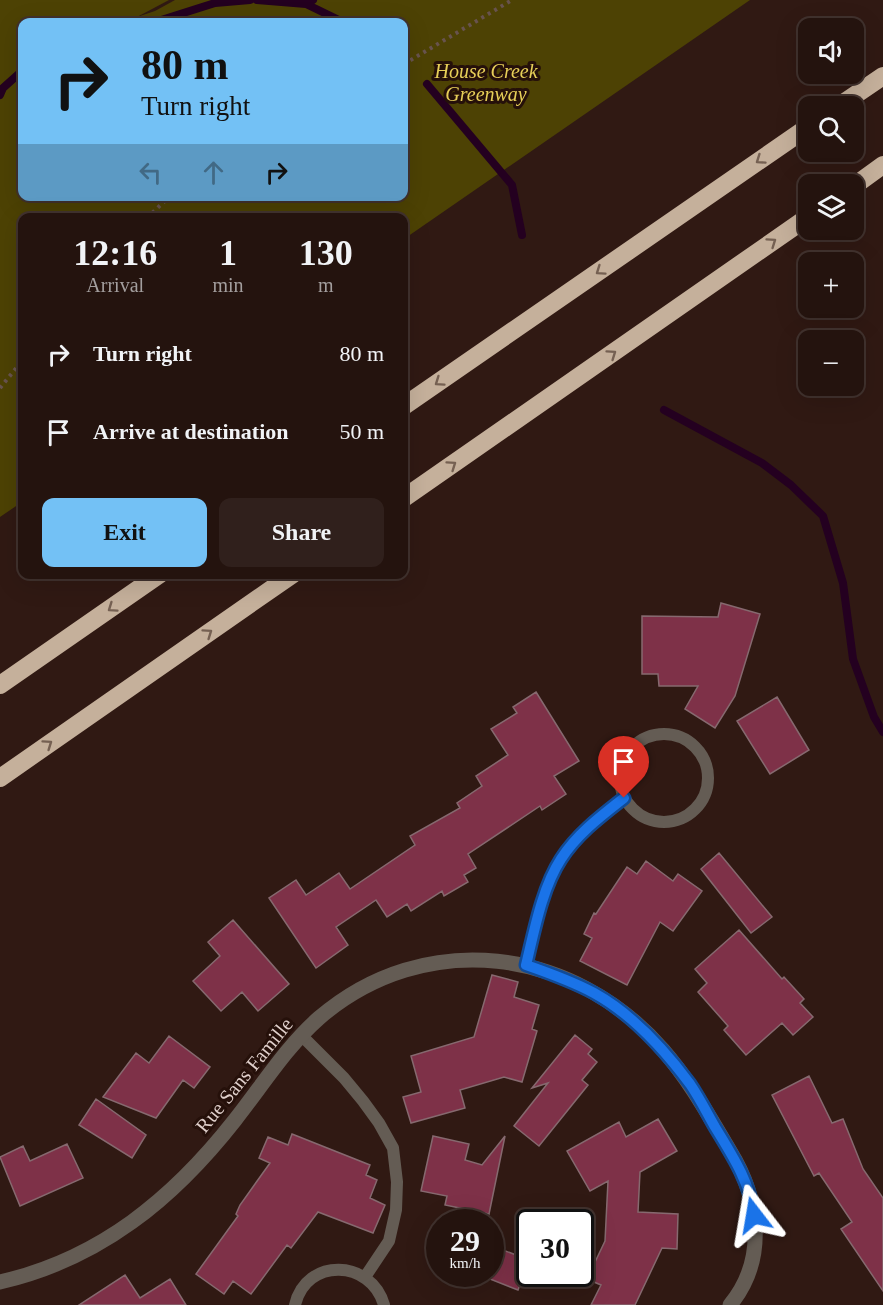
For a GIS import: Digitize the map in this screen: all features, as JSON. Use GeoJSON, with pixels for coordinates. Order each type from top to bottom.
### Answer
{"type":"FeatureCollection","features":[{"type":"Feature","properties":{"kind":"highway"},"geometry":{"type":"LineString","coordinates":[[853,96],[883,76]]}},
{"type":"Feature","properties":{"kind":"highway"},"geometry":{"type":"LineString","coordinates":[[408,403],[798,134]]}},
{"type":"Feature","properties":{"kind":"highway"},"geometry":{"type":"LineString","coordinates":[[864,179],[883,165]]}},
{"type":"Feature","properties":{"kind":"highway"},"geometry":{"type":"LineString","coordinates":[[408,495],[798,224]]}},
{"type":"Feature","properties":{"kind":"highway"},"geometry":{"type":"LineString","coordinates":[[0,685],[153,579]]}},
{"type":"Feature","properties":{"kind":"highway"},"geometry":{"type":"LineString","coordinates":[[0,778],[286,579]]}},
{"type":"Feature","properties":{"kind":"street","name":"Rue Sans Famille"},"geometry":{"type":"LineString","coordinates":[[0,1282],[55,1264],[124,1229],[175,1188],[226,1131],[301,1035],[346,997],[374,981],[406,970],[437,962],[469,960],[526,965],[594,993],[626,1015],[662,1049],[691,1085],[736,1161],[752,1197],[756,1232],[754,1253],[749,1273],[730,1305]]}},
{"type":"Feature","properties":{"kind":"lane"},"geometry":{"type":"LineString","coordinates":[[663,733],[678,736],[692,744],[702,755],[707,768],[706,789],[697,808],[686,817],[672,822],[658,822],[644,818],[632,810],[624,798],[620,783],[620,768],[626,754],[635,743],[649,736],[663,733]]}},
{"type":"Feature","properties":{"kind":"lane"},"geometry":{"type":"LineString","coordinates":[[526,965],[537,920],[560,860],[576,838],[624,798]]}},
{"type":"Feature","properties":{"kind":"lane"},"geometry":{"type":"LineString","coordinates":[[301,1035],[344,1078],[363,1101],[393,1148],[397,1182],[396,1210],[389,1241],[365,1277]]}},
{"type":"Feature","properties":{"kind":"lane"},"geometry":{"type":"LineString","coordinates":[[295,1305],[305,1284],[331,1269],[346,1269],[365,1277],[378,1290],[384,1305]]}},
{"type":"Feature","properties":{"kind":"path"},"geometry":{"type":"LineString","coordinates":[[408,62],[512,0]]}},
{"type":"Feature","properties":{"kind":"path"},"geometry":{"type":"LineString","coordinates":[[152,213],[165,201]]}},
{"type":"Feature","properties":{"kind":"path"},"geometry":{"type":"LineString","coordinates":[[0,388],[18,366]]}},
{"type":"Feature","properties":{"kind":"green space","name":"House Creek Greenway"},"geometry":{"type":"Polygon","coordinates":[[[0,0],[169,0],[137,17],[155,11],[175,0],[750,0],[408,236],[408,213],[18,213],[18,505],[0,517],[0,0]]]}},
{"type":"Feature","properties":{"kind":"building"},"geometry":{"type":"Polygon","coordinates":[[[721,603],[760,614],[735,696],[715,728],[685,709],[698,686],[659,686],[658,674],[642,674],[642,616],[718,617],[721,603]]]}},
{"type":"Feature","properties":{"kind":"building"},"geometry":{"type":"Polygon","coordinates":[[[536,692],[579,761],[554,776],[566,794],[542,810],[540,806],[468,854],[476,868],[464,875],[468,882],[444,896],[442,891],[411,911],[407,904],[387,917],[376,900],[336,927],[348,945],[316,968],[269,898],[296,880],[306,895],[339,873],[350,889],[415,845],[410,836],[460,808],[457,803],[482,786],[476,776],[508,755],[491,729],[517,713],[513,707],[536,692]]]}},
{"type":"Feature","properties":{"kind":"building"},"geometry":{"type":"Polygon","coordinates":[[[777,697],[809,750],[770,774],[737,721],[777,697]]]}},
{"type":"Feature","properties":{"kind":"building"},"geometry":{"type":"Polygon","coordinates":[[[719,853],[772,917],[751,933],[701,869],[719,853]]]}},
{"type":"Feature","properties":{"kind":"building"},"geometry":{"type":"Polygon","coordinates":[[[646,861],[673,881],[678,874],[702,891],[673,931],[660,922],[627,985],[580,961],[592,938],[584,934],[594,913],[596,914],[627,867],[637,874],[646,861]]]}},
{"type":"Feature","properties":{"kind":"building"},"geometry":{"type":"Polygon","coordinates":[[[233,920],[289,984],[258,1011],[242,992],[221,1011],[193,981],[220,956],[208,942],[233,920]]]}},
{"type":"Feature","properties":{"kind":"building"},"geometry":{"type":"Polygon","coordinates":[[[739,930],[782,979],[784,977],[804,999],[800,1003],[813,1017],[793,1035],[782,1023],[746,1055],[724,1030],[728,1026],[698,992],[707,983],[695,969],[739,930]]]}},
{"type":"Feature","properties":{"kind":"building"},"geometry":{"type":"Polygon","coordinates":[[[492,975],[518,982],[514,997],[539,1005],[532,1029],[537,1031],[522,1082],[504,1077],[460,1090],[465,1108],[411,1123],[403,1097],[421,1092],[411,1056],[474,1037],[492,975]]]}},
{"type":"Feature","properties":{"kind":"building"},"geometry":{"type":"Polygon","coordinates":[[[575,1035],[592,1049],[588,1054],[597,1062],[582,1080],[588,1085],[539,1146],[514,1126],[548,1083],[532,1088],[575,1035]]]}},
{"type":"Feature","properties":{"kind":"building"},"geometry":{"type":"Polygon","coordinates":[[[169,1036],[210,1067],[194,1088],[183,1080],[156,1118],[103,1097],[136,1053],[149,1063],[169,1036]]]}},
{"type":"Feature","properties":{"kind":"building"},"geometry":{"type":"Polygon","coordinates":[[[809,1076],[832,1123],[843,1119],[863,1169],[883,1198],[883,1291],[841,1229],[852,1222],[819,1173],[814,1176],[772,1095],[809,1076]]]}},
{"type":"Feature","properties":{"kind":"building"},"geometry":{"type":"Polygon","coordinates":[[[96,1099],[146,1135],[132,1158],[79,1125],[96,1099]]]}},
{"type":"Feature","properties":{"kind":"building"},"geometry":{"type":"Polygon","coordinates":[[[658,1119],[677,1151],[640,1172],[638,1212],[678,1214],[677,1249],[662,1248],[635,1305],[591,1305],[601,1285],[594,1282],[594,1264],[605,1241],[608,1181],[590,1191],[567,1151],[619,1122],[626,1137],[658,1119]]]}},
{"type":"Feature","properties":{"kind":"building"},"geometry":{"type":"Polygon","coordinates":[[[292,1134],[370,1165],[366,1175],[377,1180],[370,1198],[385,1205],[373,1233],[318,1212],[291,1248],[287,1245],[251,1294],[233,1281],[224,1294],[196,1274],[238,1216],[236,1214],[240,1205],[270,1163],[259,1158],[268,1137],[288,1145],[292,1134]]]}},
{"type":"Feature","properties":{"kind":"building"},"geometry":{"type":"Polygon","coordinates":[[[433,1136],[469,1144],[465,1160],[482,1165],[505,1136],[490,1209],[465,1209],[445,1205],[447,1196],[421,1191],[433,1136]]]}},
{"type":"Feature","properties":{"kind":"building"},"geometry":{"type":"Polygon","coordinates":[[[67,1144],[83,1178],[20,1206],[0,1157],[23,1146],[30,1161],[67,1144]]]}},
{"type":"Feature","properties":{"kind":"building"},"geometry":{"type":"Polygon","coordinates":[[[504,1250],[516,1255],[516,1287],[519,1287],[518,1290],[504,1284],[504,1250]]]}},
{"type":"Feature","properties":{"kind":"building"},"geometry":{"type":"Polygon","coordinates":[[[125,1275],[140,1298],[170,1279],[186,1305],[79,1305],[125,1275]]]}},
{"type":"Feature","properties":{"kind":"waterway"},"geometry":{"type":"LineString","coordinates":[[168,18],[215,3],[250,0]]}},
{"type":"Feature","properties":{"kind":"waterway"},"geometry":{"type":"LineString","coordinates":[[257,0],[306,4],[313,0]]}},
{"type":"Feature","properties":{"kind":"waterway"},"geometry":{"type":"LineString","coordinates":[[306,4],[335,18]]}},
{"type":"Feature","properties":{"kind":"waterway"},"geometry":{"type":"LineString","coordinates":[[0,95],[3,88],[18,75]]}},
{"type":"Feature","properties":{"kind":"waterway"},"geometry":{"type":"LineString","coordinates":[[427,84],[512,185],[522,235]]}},
{"type":"Feature","properties":{"kind":"waterway"},"geometry":{"type":"LineString","coordinates":[[664,410],[762,463],[791,485],[823,516],[843,583],[853,659],[874,717],[883,732]]}},
{"type":"Feature","properties":{"kind":"route"},"geometry":{"type":"LineString","coordinates":[[624,798],[576,838],[560,860],[537,920],[526,965],[594,993],[626,1015],[662,1049],[691,1085],[736,1161],[752,1197],[754,1215]]}}]}
